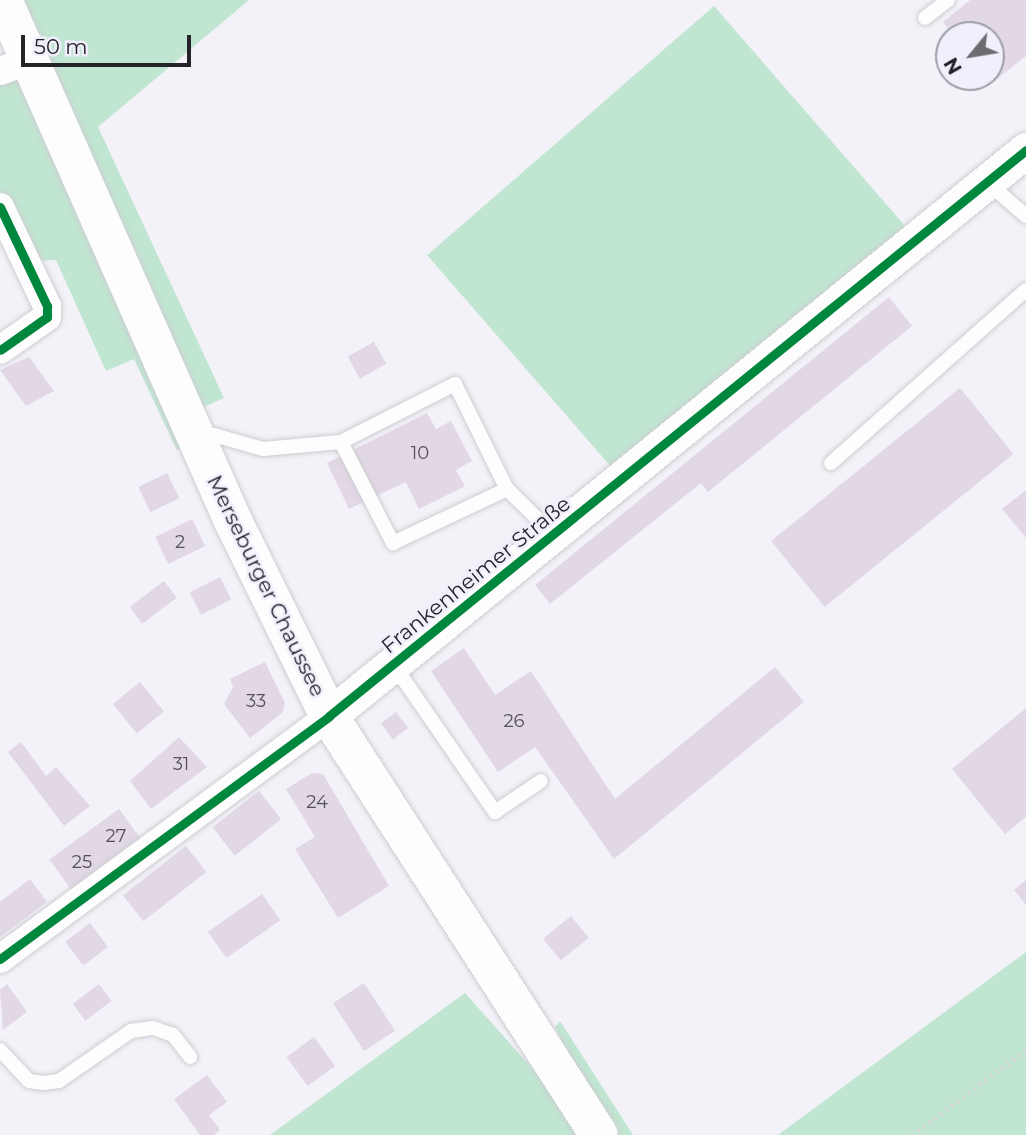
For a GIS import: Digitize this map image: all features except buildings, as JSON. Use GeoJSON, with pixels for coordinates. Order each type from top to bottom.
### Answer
{"type":"FeatureCollection","features":[{"type":"Feature","properties":{"kind":"main road","name":"Merseburger Chaussee"},"geometry":{"type":"LineString","coordinates":[[3,0],[15,66],[329,716],[599,1135]]}},
{"type":"Feature","properties":{"kind":"street","name":"Frankenheimer Straße"},"geometry":{"type":"LineString","coordinates":[[0,959],[329,716],[1026,150]]}},
{"type":"Feature","properties":{"kind":"street"},"geometry":{"type":"LineString","coordinates":[[0,207],[47,306],[47,317],[0,350]]}},
{"type":"Feature","properties":{"kind":"lane"},"geometry":{"type":"LineString","coordinates":[[925,18],[948,0]]}},
{"type":"Feature","properties":{"kind":"lane"},"geometry":{"type":"LineString","coordinates":[[987,182],[1026,216]]}},
{"type":"Feature","properties":{"kind":"lane"},"geometry":{"type":"LineString","coordinates":[[831,463],[1026,290]]}},
{"type":"Feature","properties":{"kind":"lane"},"geometry":{"type":"LineString","coordinates":[[197,441],[214,435],[262,449],[341,442],[455,384],[506,489],[554,535]]}},
{"type":"Feature","properties":{"kind":"lane"},"geometry":{"type":"LineString","coordinates":[[341,442],[393,542],[506,489]]}},
{"type":"Feature","properties":{"kind":"lane"},"geometry":{"type":"LineString","coordinates":[[393,664],[495,812],[541,781]]}},
{"type":"Feature","properties":{"kind":"lane"},"geometry":{"type":"LineString","coordinates":[[3,1059],[29,1080],[59,1081],[131,1031],[153,1027],[173,1035],[190,1057]]}},
{"type":"Feature","properties":{"kind":"path"},"geometry":{"type":"LineString","coordinates":[[912,1135],[1026,1050]]}},
{"type":"Feature","properties":{"kind":"green space"},"geometry":{"type":"Polygon","coordinates":[[[18,0],[249,0],[98,127],[224,398],[199,409],[18,0]]]}},
{"type":"Feature","properties":{"kind":"green space"},"geometry":{"type":"Polygon","coordinates":[[[714,6],[907,228],[620,477],[427,255],[714,6]]]}},
{"type":"Feature","properties":{"kind":"green space"},"geometry":{"type":"Polygon","coordinates":[[[16,78],[25,84],[184,446],[177,450],[134,359],[106,371],[56,260],[32,261],[0,192],[0,80],[16,78]]]}},
{"type":"Feature","properties":{"kind":"green space"},"geometry":{"type":"Polygon","coordinates":[[[1026,952],[1026,1135],[778,1135],[1026,952]]]}},
{"type":"Feature","properties":{"kind":"green space"},"geometry":{"type":"Polygon","coordinates":[[[465,993],[547,1085],[580,1135],[270,1135],[465,993]]]}},
{"type":"Feature","properties":{"kind":"green space"},"geometry":{"type":"Polygon","coordinates":[[[560,1021],[633,1135],[616,1135],[555,1027],[560,1021]]]}},
{"type":"Feature","properties":{"kind":"cycle path"},"geometry":{"type":"LineString","coordinates":[[0,959],[329,716],[1026,150]]}},
{"type":"Feature","properties":{"kind":"cycle path"},"geometry":{"type":"LineString","coordinates":[[0,207],[47,306],[47,317],[0,350]]}}]}
